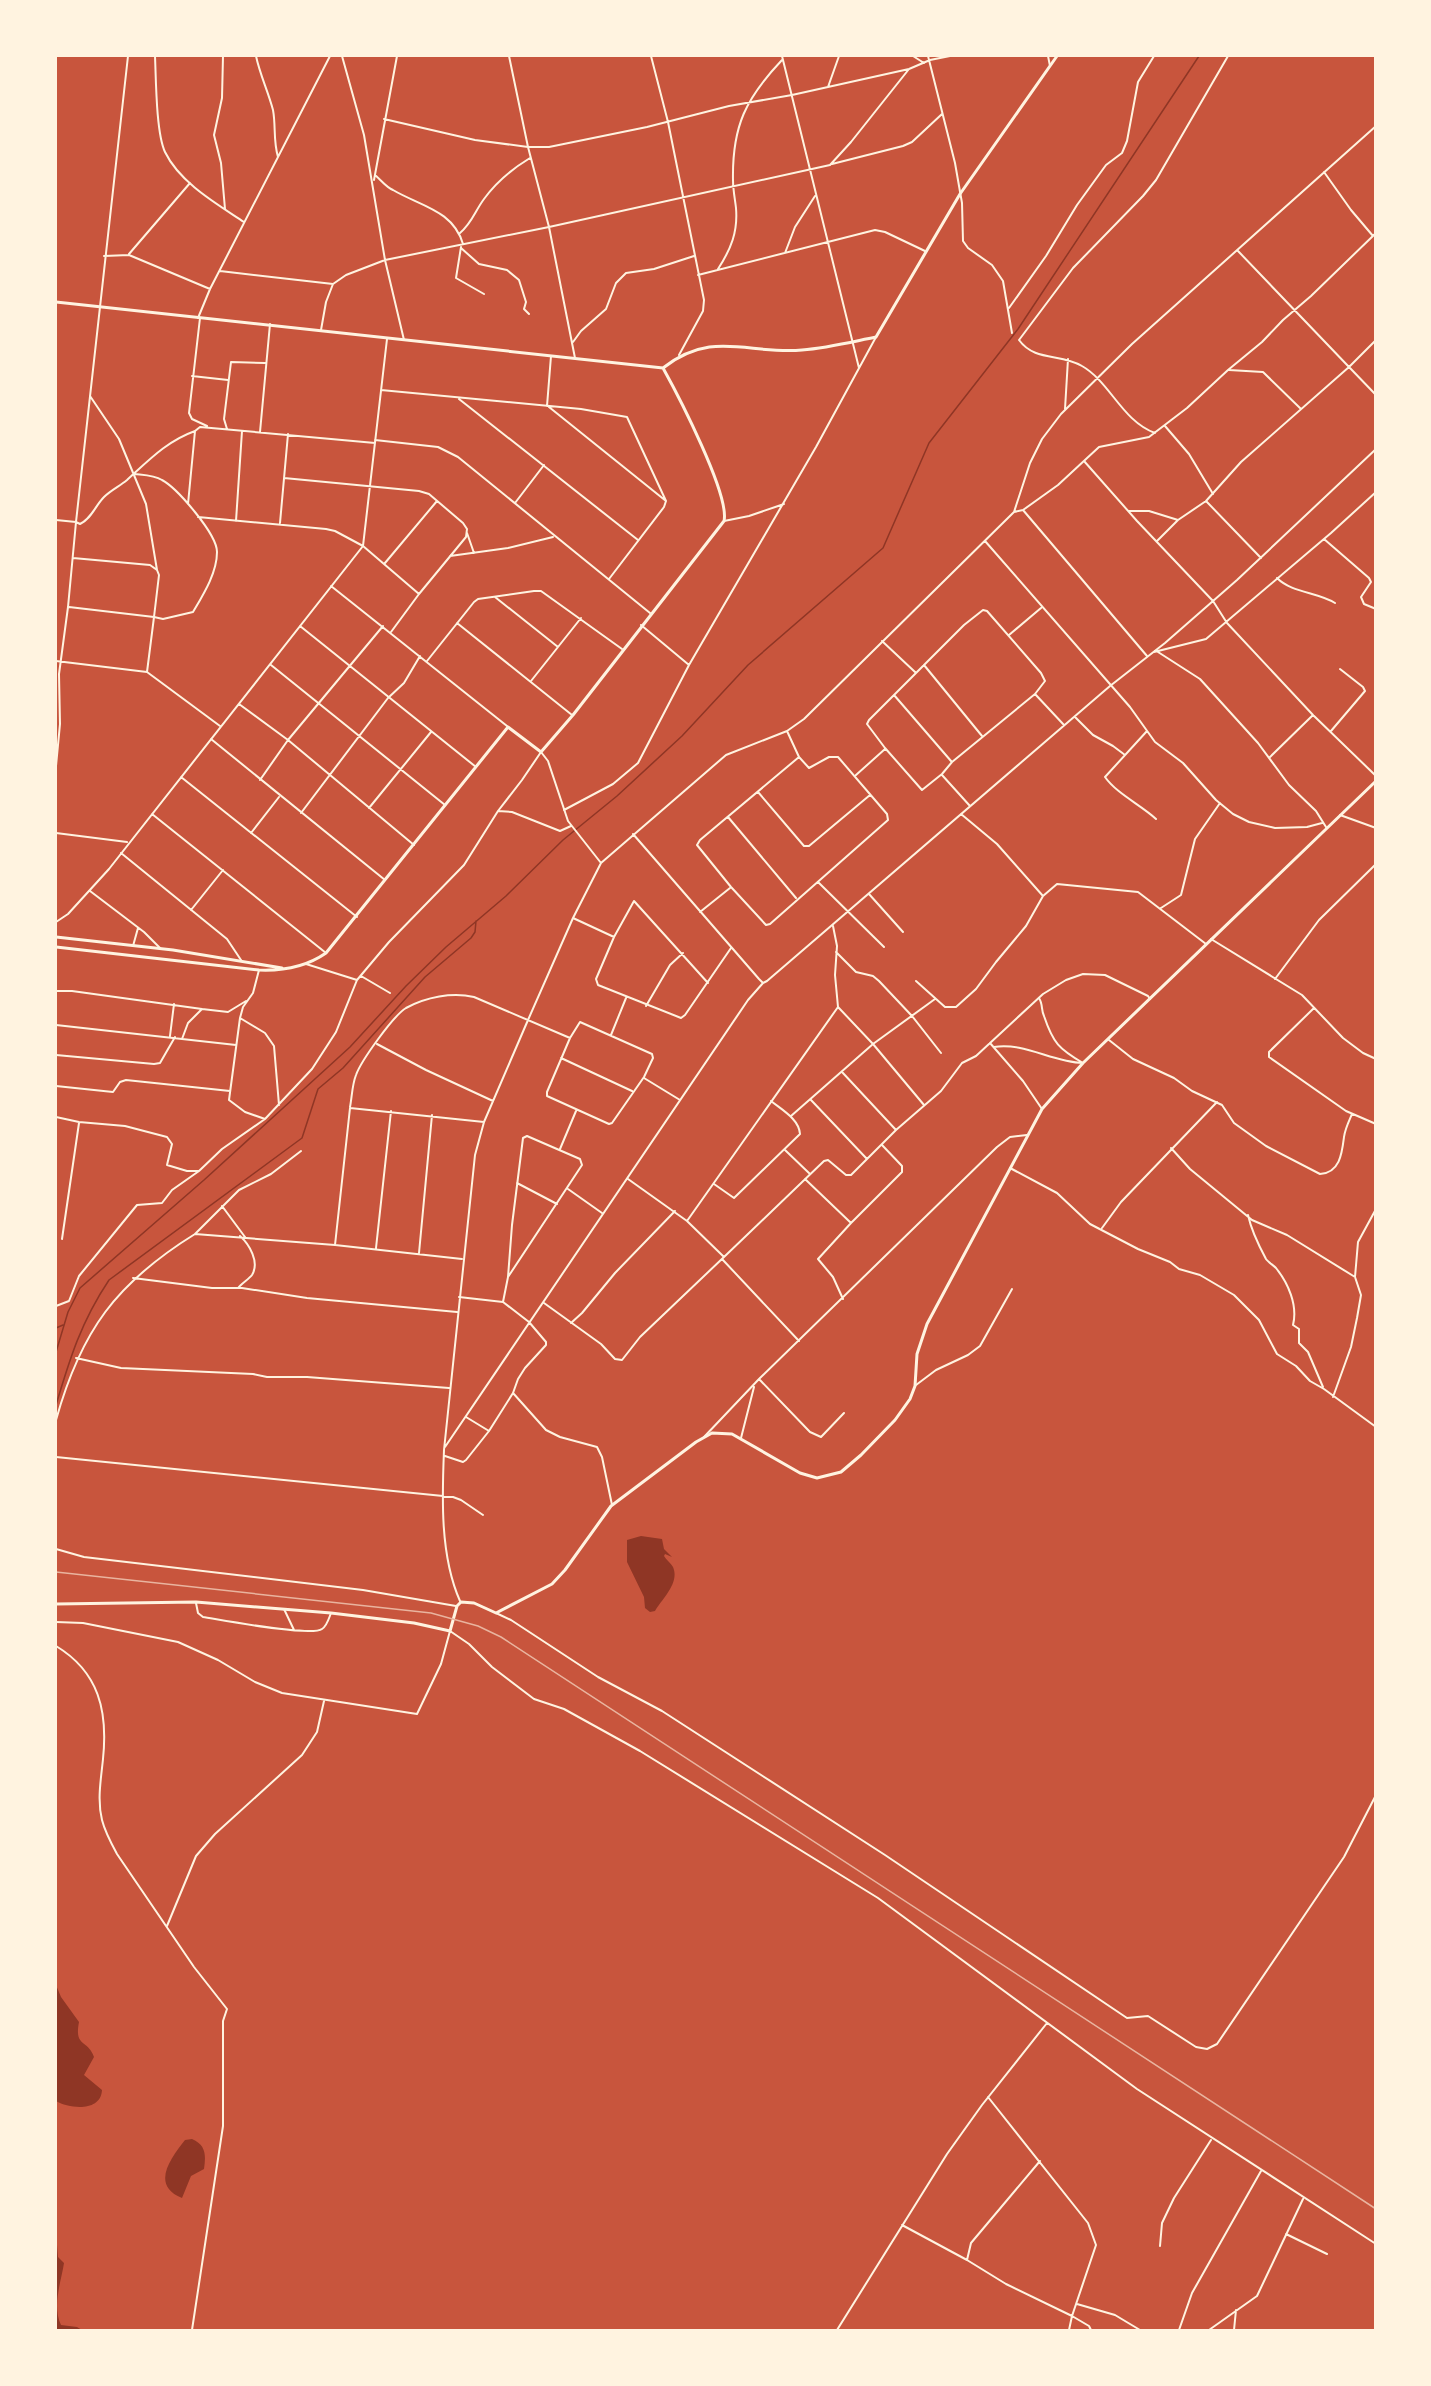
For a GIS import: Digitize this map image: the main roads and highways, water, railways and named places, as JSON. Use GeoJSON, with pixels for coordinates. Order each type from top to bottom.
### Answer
{"type":"FeatureCollection","features":[{"type":"Feature","properties":{"kind":"waterway"},"geometry":{"type":"LineString","coordinates":[[56,1352],[68,1312],[80,1288],[204,1180],[350,1047],[406,986],[446,947],[506,896],[563,840],[617,796],[682,736],[748,665],[883,548],[929,443],[1018,329],[1199,56]]}},
{"type":"Feature","properties":{"kind":"waterway"},"geometry":{"type":"LineString","coordinates":[[56,1405],[77,1341],[109,1280],[302,1138],[318,1089],[343,1068],[425,977],[471,938],[475,932],[476,921]]}},
{"type":"Feature","properties":{"kind":"waterway"},"geometry":{"type":"LineString","coordinates":[[56,1328],[63,1325]]}},
{"type":"Feature","properties":{"kind":"railway"},"geometry":{"type":"LineString","coordinates":[[56,1572],[431,1613],[478,1626],[501,1637],[1376,2209]]}}]}
